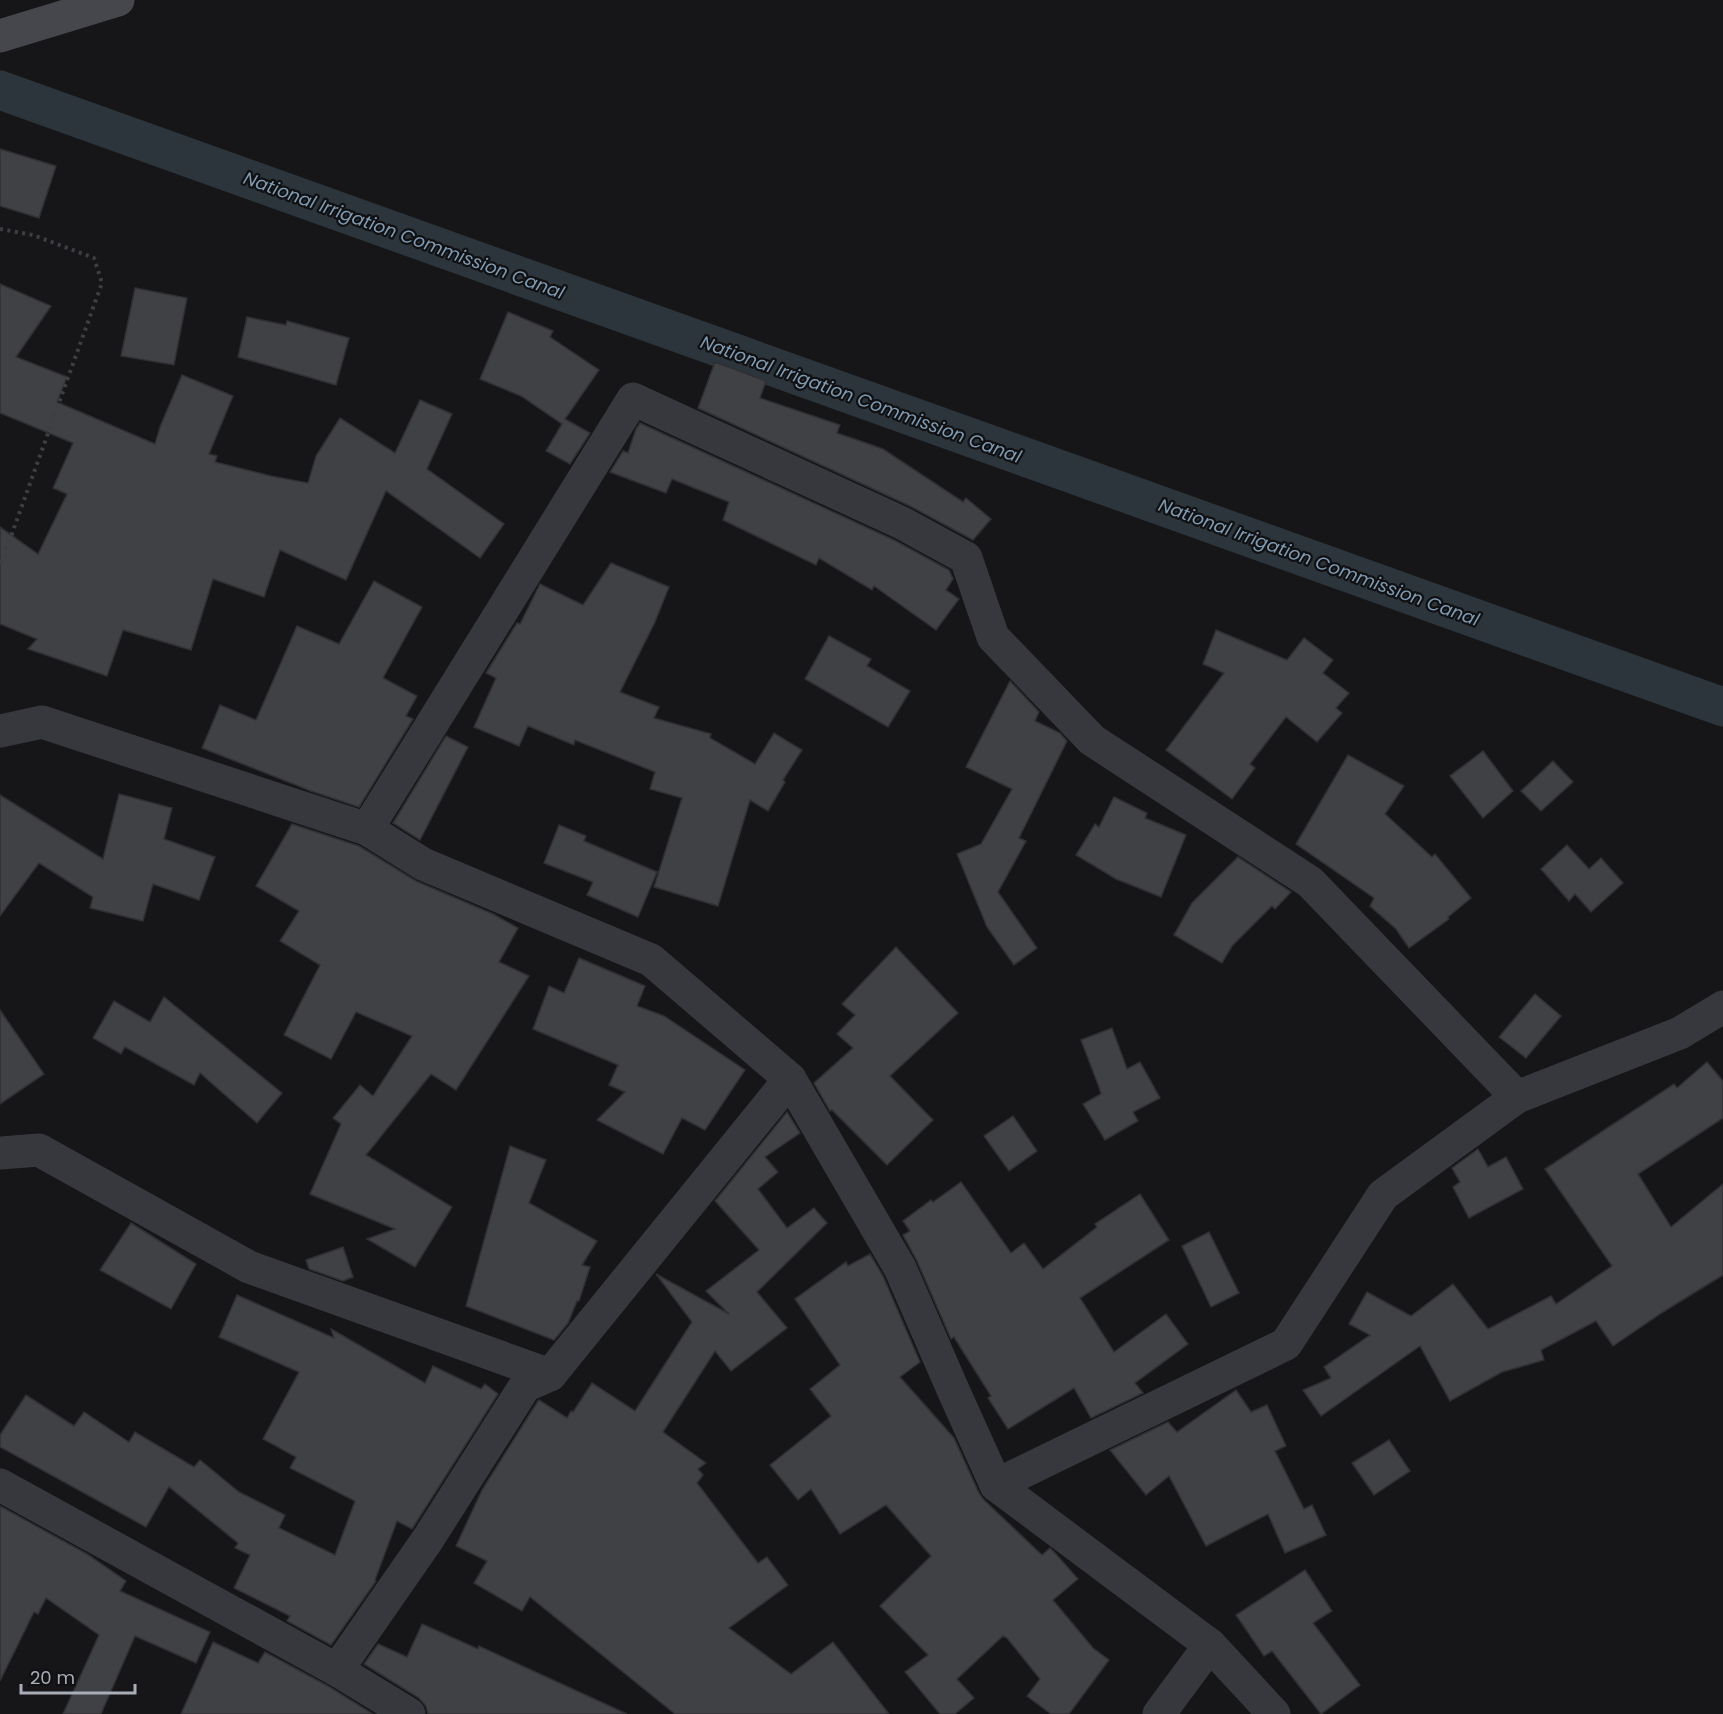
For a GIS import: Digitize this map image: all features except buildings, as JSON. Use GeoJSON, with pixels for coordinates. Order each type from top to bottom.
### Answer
{"type":"FeatureCollection","features":[{"type":"Feature","properties":{"kind":"main road"},"geometry":{"type":"LineString","coordinates":[[0,36],[118,0]]}},
{"type":"Feature","properties":{"kind":"street"},"geometry":{"type":"LineString","coordinates":[[367,829],[633,399],[902,523],[966,558],[993,637],[1092,740],[1310,882],[1517,1097]]}},
{"type":"Feature","properties":{"kind":"street"},"geometry":{"type":"LineString","coordinates":[[0,731],[42,722],[367,829],[423,864],[651,960],[790,1078],[900,1268],[996,1485],[1210,1645],[1274,1714]]}},
{"type":"Feature","properties":{"kind":"street"},"geometry":{"type":"LineString","coordinates":[[996,1485],[1286,1344],[1383,1195],[1517,1097],[1680,1033],[1723,1007]]}},
{"type":"Feature","properties":{"kind":"street"},"geometry":{"type":"LineString","coordinates":[[337,1670],[428,1539],[525,1386],[550,1375],[790,1078]]}},
{"type":"Feature","properties":{"kind":"street"},"geometry":{"type":"LineString","coordinates":[[0,1153],[39,1150],[249,1267],[550,1375]]}},
{"type":"Feature","properties":{"kind":"street"},"geometry":{"type":"LineString","coordinates":[[0,1485],[337,1670],[409,1714]]}},
{"type":"Feature","properties":{"kind":"street"},"geometry":{"type":"LineString","coordinates":[[1160,1714],[1210,1645]]}},
{"type":"Feature","properties":{"kind":"path"},"geometry":{"type":"LineString","coordinates":[[0,228],[33,235],[94,258],[102,283],[0,567]]}},
{"type":"Feature","properties":{"kind":"waterway","name":"National Irrigation Commission Canal"},"geometry":{"type":"LineString","coordinates":[[0,90],[1723,707]]}}]}
